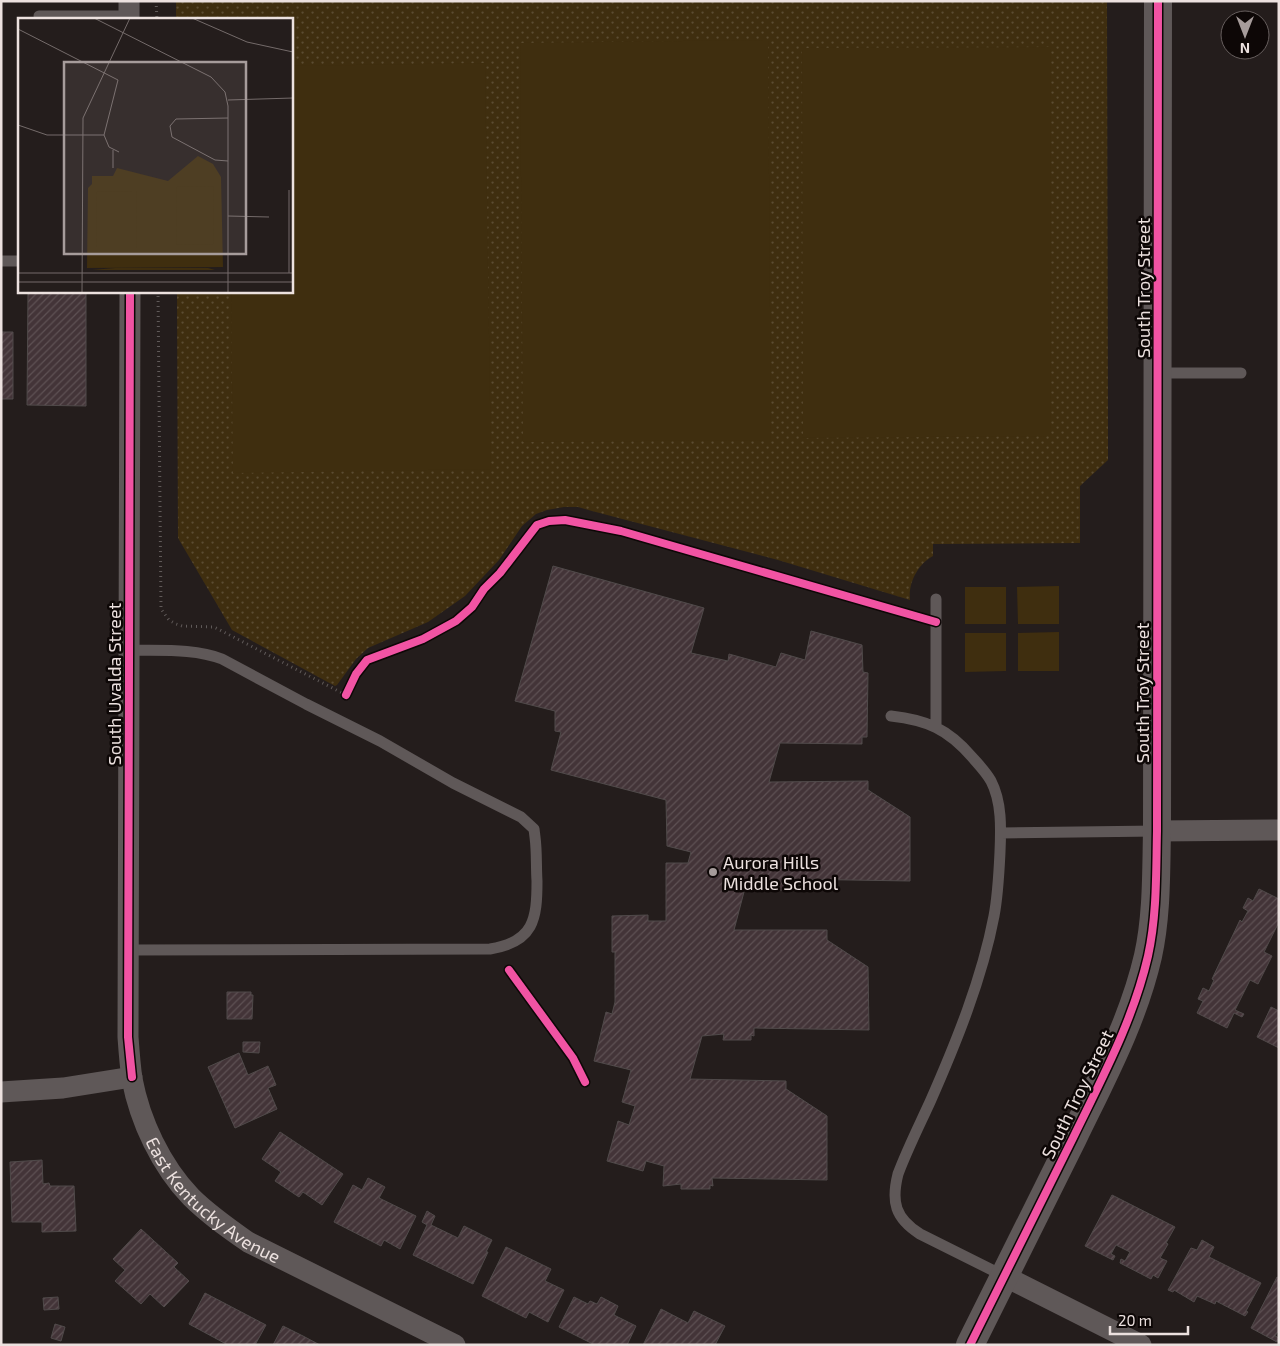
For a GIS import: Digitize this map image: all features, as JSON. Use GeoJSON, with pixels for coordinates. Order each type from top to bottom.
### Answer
{"type":"FeatureCollection","features":[{"type":"Feature","properties":{"kind":"street","name":"South Troy Street"},"geometry":{"type":"LineString","coordinates":[[970,1345],[1120,1041],[1132,1010],[1148,955],[1153,926],[1157,831],[1158,1]]}},
{"type":"Feature","properties":{"kind":"street","name":"South Uvalda Street"},"geometry":{"type":"LineString","coordinates":[[130,292],[128,1037],[132,1077]]}},
{"type":"Feature","properties":{"kind":"street"},"geometry":{"type":"LineString","coordinates":[[1157,831],[1279,830]]}},
{"type":"Feature","properties":{"kind":"street"},"geometry":{"type":"LineString","coordinates":[[1,1092],[63,1088],[132,1077]]}},
{"type":"Feature","properties":{"kind":"street","name":"East Kentucky Avenue"},"geometry":{"type":"LineString","coordinates":[[132,1077],[137,1100],[150,1134],[167,1167],[190,1196],[217,1221],[248,1242],[455,1345]]}},
{"type":"Feature","properties":{"kind":"street"},"geometry":{"type":"LineString","coordinates":[[1004,1276],[1141,1345]]}},
{"type":"Feature","properties":{"kind":"lane"},"geometry":{"type":"LineString","coordinates":[[39,16],[129,12]]}},
{"type":"Feature","properties":{"kind":"lane"},"geometry":{"type":"LineString","coordinates":[[1,261],[18,261]]}},
{"type":"Feature","properties":{"kind":"lane"},"geometry":{"type":"LineString","coordinates":[[1158,373],[1241,373]]}},
{"type":"Feature","properties":{"kind":"lane"},"geometry":{"type":"LineString","coordinates":[[936,599],[936,727]]}},
{"type":"Feature","properties":{"kind":"lane"},"geometry":{"type":"LineString","coordinates":[[128,950],[484,949],[512,944],[526,933],[536,912],[536,844],[534,829],[520,817],[453,783],[380,741],[222,659],[193,652],[129,650]]}},
{"type":"Feature","properties":{"kind":"lane"},"geometry":{"type":"LineString","coordinates":[[890,716],[915,719],[936,727],[963,746],[991,781],[997,798],[1001,833],[999,878],[994,916],[977,980],[959,1034],[902,1162],[894,1195],[897,1212],[912,1228],[932,1241],[1004,1276]]}},
{"type":"Feature","properties":{"kind":"lane"},"geometry":{"type":"LineString","coordinates":[[1001,833],[1157,831]]}},
{"type":"Feature","properties":{"kind":"path"},"geometry":{"type":"LineString","coordinates":[[156,1],[156,18]]}},
{"type":"Feature","properties":{"kind":"path"},"geometry":{"type":"LineString","coordinates":[[158,292],[161,609],[169,620],[176,624],[182,626],[214,627],[348,692]]}},
{"type":"Feature","properties":{"kind":"shaded area"},"geometry":{"type":"Polygon","coordinates":[[[176,1],[1107,1],[1108,460],[1080,486],[1080,543],[933,544],[933,556],[923,564],[912,581],[910,600],[778,560],[578,507],[564,507],[536,514],[522,526],[499,560],[465,596],[428,622],[368,648],[356,659],[335,686],[232,630],[178,538],[177,292],[292,292],[292,18],[176,18],[176,1]]]}},
{"type":"Feature","properties":{"kind":"shaded area"},"geometry":{"type":"Polygon","coordinates":[[[768,40],[771,440],[523,442],[520,43],[768,40]]]}},
{"type":"Feature","properties":{"kind":"shaded area"},"geometry":{"type":"Polygon","coordinates":[[[1050,47],[1051,436],[803,438],[802,48],[1050,47]]]}},
{"type":"Feature","properties":{"kind":"shaded area"},"geometry":{"type":"Polygon","coordinates":[[[485,63],[491,469],[233,473],[231,292],[292,292],[292,66],[485,63]]]}},
{"type":"Feature","properties":{"kind":"shaded area"},"geometry":{"type":"Polygon","coordinates":[[[1059,586],[1059,624],[1018,624],[1017,587],[1059,586]]]}},
{"type":"Feature","properties":{"kind":"shaded area"},"geometry":{"type":"Polygon","coordinates":[[[965,587],[1006,587],[1006,624],[965,624],[965,587]]]}},
{"type":"Feature","properties":{"kind":"shaded area"},"geometry":{"type":"Polygon","coordinates":[[[1059,632],[1059,671],[1018,671],[1018,633],[1059,632]]]}},
{"type":"Feature","properties":{"kind":"shaded area"},"geometry":{"type":"Polygon","coordinates":[[[965,633],[1006,633],[1006,671],[965,672],[965,633]]]}},
{"type":"Feature","properties":{"kind":"building"},"geometry":{"type":"Polygon","coordinates":[[[28,292],[86,292],[86,406],[27,405],[28,292]]]}},
{"type":"Feature","properties":{"kind":"building"},"geometry":{"type":"Polygon","coordinates":[[[1,332],[13,332],[13,399],[1,399],[1,332]]]}},
{"type":"Feature","properties":{"kind":"building"},"geometry":{"type":"Polygon","coordinates":[[[553,566],[704,608],[691,653],[728,661],[729,654],[776,667],[781,653],[805,660],[811,631],[862,645],[863,672],[868,673],[867,737],[862,737],[862,744],[780,743],[769,782],[868,781],[868,790],[910,817],[910,881],[792,879],[792,890],[764,890],[764,887],[745,888],[734,930],[827,930],[827,940],[868,967],[869,1030],[754,1028],[754,1036],[751,1035],[751,1040],[723,1040],[724,1034],[702,1036],[690,1079],[786,1081],[786,1089],[827,1116],[827,1180],[712,1178],[713,1186],[710,1185],[710,1189],[681,1189],[681,1184],[663,1186],[664,1166],[646,1161],[643,1171],[607,1161],[618,1121],[629,1125],[635,1106],[622,1102],[631,1070],[594,1061],[606,1012],[612,1014],[615,1002],[615,952],[612,952],[612,916],[648,915],[648,921],[666,921],[666,863],[688,863],[691,852],[667,846],[666,800],[551,770],[561,732],[555,731],[555,711],[515,701],[553,566]]]}},
{"type":"Feature","properties":{"kind":"building"},"geometry":{"type":"Polygon","coordinates":[[[1259,889],[1279,899],[1279,922],[1264,952],[1272,956],[1258,984],[1250,980],[1235,1010],[1244,1014],[1242,1017],[1234,1013],[1227,1028],[1197,1013],[1203,1001],[1198,999],[1203,988],[1209,991],[1214,980],[1212,979],[1240,920],[1242,922],[1248,911],[1243,908],[1248,898],[1253,901],[1259,889]]]}},
{"type":"Feature","properties":{"kind":"building"},"geometry":{"type":"Polygon","coordinates":[[[227,992],[251,992],[251,995],[253,995],[252,1019],[227,1019],[227,992]]]}},
{"type":"Feature","properties":{"kind":"building"},"geometry":{"type":"Polygon","coordinates":[[[1271,1007],[1279,1011],[1279,1048],[1257,1037],[1271,1007]]]}},
{"type":"Feature","properties":{"kind":"building"},"geometry":{"type":"Polygon","coordinates":[[[243,1042],[260,1042],[259,1053],[243,1052],[243,1042]]]}},
{"type":"Feature","properties":{"kind":"building"},"geometry":{"type":"Polygon","coordinates":[[[239,1053],[248,1075],[268,1066],[276,1085],[268,1088],[277,1109],[235,1128],[208,1067],[239,1053]]]}},
{"type":"Feature","properties":{"kind":"building"},"geometry":{"type":"Polygon","coordinates":[[[280,1132],[343,1174],[322,1205],[303,1192],[299,1197],[275,1181],[281,1172],[262,1159],[280,1132]]]}},
{"type":"Feature","properties":{"kind":"building"},"geometry":{"type":"Polygon","coordinates":[[[42,1160],[43,1184],[49,1183],[50,1186],[74,1186],[76,1231],[42,1232],[42,1222],[12,1222],[10,1162],[42,1160]]]}},
{"type":"Feature","properties":{"kind":"building"},"geometry":{"type":"Polygon","coordinates":[[[368,1178],[385,1187],[379,1198],[416,1216],[400,1249],[384,1240],[381,1246],[334,1222],[353,1185],[362,1190],[368,1178]]]}},
{"type":"Feature","properties":{"kind":"building"},"geometry":{"type":"Polygon","coordinates":[[[1112,1195],[1175,1227],[1160,1258],[1167,1261],[1158,1278],[1153,1275],[1151,1279],[1120,1263],[1121,1259],[1125,1261],[1130,1252],[1116,1245],[1111,1254],[1115,1256],[1113,1260],[1085,1246],[1112,1195]]]}},
{"type":"Feature","properties":{"kind":"building"},"geometry":{"type":"Polygon","coordinates":[[[427,1211],[435,1216],[431,1225],[458,1238],[464,1226],[492,1240],[473,1284],[413,1255],[427,1225],[422,1222],[427,1211]]]}},
{"type":"Feature","properties":{"kind":"building"},"geometry":{"type":"Polygon","coordinates":[[[141,1229],[178,1263],[174,1267],[189,1281],[164,1307],[150,1294],[141,1304],[115,1281],[125,1270],[113,1259],[141,1229]]]}},
{"type":"Feature","properties":{"kind":"building"},"geometry":{"type":"Polygon","coordinates":[[[1202,1240],[1214,1247],[1209,1257],[1261,1283],[1245,1316],[1216,1301],[1215,1304],[1197,1296],[1194,1302],[1174,1290],[1173,1292],[1168,1290],[1191,1248],[1197,1250],[1202,1240]]]}},
{"type":"Feature","properties":{"kind":"building"},"geometry":{"type":"Polygon","coordinates":[[[506,1247],[551,1269],[545,1281],[564,1290],[548,1322],[529,1312],[526,1318],[482,1296],[506,1247]]]}},
{"type":"Feature","properties":{"kind":"building"},"geometry":{"type":"Polygon","coordinates":[[[1277,1277],[1279,1278],[1279,1330],[1275,1336],[1279,1338],[1277,1342],[1251,1328],[1277,1277]]]}},
{"type":"Feature","properties":{"kind":"building"},"geometry":{"type":"Polygon","coordinates":[[[205,1293],[266,1325],[255,1345],[228,1345],[189,1324],[205,1293]]]}},
{"type":"Feature","properties":{"kind":"building"},"geometry":{"type":"Polygon","coordinates":[[[58,1297],[59,1309],[44,1310],[43,1298],[58,1297]]]}},
{"type":"Feature","properties":{"kind":"building"},"geometry":{"type":"Polygon","coordinates":[[[574,1297],[588,1304],[590,1301],[597,1304],[601,1297],[618,1306],[614,1315],[636,1326],[627,1345],[595,1345],[559,1327],[574,1297]]]}},
{"type":"Feature","properties":{"kind":"building"},"geometry":{"type":"Polygon","coordinates":[[[661,1309],[688,1323],[694,1311],[725,1326],[715,1345],[643,1345],[661,1309]]]}},
{"type":"Feature","properties":{"kind":"building"},"geometry":{"type":"Polygon","coordinates":[[[55,1324],[65,1327],[61,1341],[51,1338],[55,1324]]]}},
{"type":"Feature","properties":{"kind":"building"},"geometry":{"type":"Polygon","coordinates":[[[283,1326],[303,1336],[320,1345],[273,1345],[283,1326]]]}},
{"type":"Feature","properties":{"kind":"cycle path"},"geometry":{"type":"LineString","coordinates":[[970,1345],[1116,1049],[1142,980],[1151,941],[1156,894],[1157,831],[1158,1]]}},
{"type":"Feature","properties":{"kind":"cycle path"},"geometry":{"type":"LineString","coordinates":[[130,292],[128,1037],[132,1077]]}},
{"type":"Feature","properties":{"kind":"cycle path"},"geometry":{"type":"LineString","coordinates":[[346,695],[356,674],[367,660],[423,639],[456,621],[472,607],[484,589],[500,573],[537,525],[549,521],[565,520],[621,531],[936,622]]}},
{"type":"Feature","properties":{"kind":"cycle path"},"geometry":{"type":"LineString","coordinates":[[509,970],[573,1058],[585,1082]]}},
{"type":"Feature","properties":{"kind":"place","name":"Aurora Hills Middle School"},"geometry":{"type":"Point","coordinates":[713,872]}}]}
